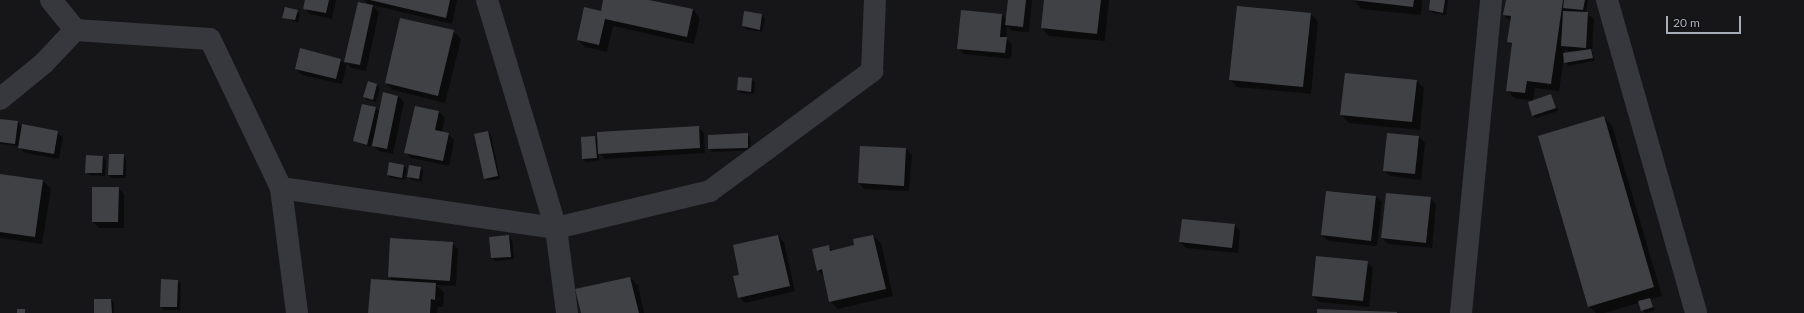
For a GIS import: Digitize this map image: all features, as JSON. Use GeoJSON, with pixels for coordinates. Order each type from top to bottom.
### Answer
{"type":"FeatureCollection","features":[{"type":"Feature","properties":{"kind":"street"},"geometry":{"type":"LineString","coordinates":[[51,0],[75,30],[210,39],[281,188],[297,313]]}},
{"type":"Feature","properties":{"kind":"street"},"geometry":{"type":"LineString","coordinates":[[487,0],[556,228],[567,313]]}},
{"type":"Feature","properties":{"kind":"street"},"geometry":{"type":"LineString","coordinates":[[281,188],[556,228],[710,191],[872,71],[875,0]]}},
{"type":"Feature","properties":{"kind":"street"},"geometry":{"type":"LineString","coordinates":[[1461,313],[1491,0]]}},
{"type":"Feature","properties":{"kind":"street"},"geometry":{"type":"LineString","coordinates":[[1607,0],[1696,313]]}},
{"type":"Feature","properties":{"kind":"street"},"geometry":{"type":"LineString","coordinates":[[0,99],[44,63],[75,30]]}},
{"type":"Feature","properties":{"kind":"building"},"geometry":{"type":"Polygon","coordinates":[[[305,0],[329,0],[326,13],[303,9],[305,0]]]}},
{"type":"Feature","properties":{"kind":"building"},"geometry":{"type":"Polygon","coordinates":[[[370,0],[450,0],[446,18],[370,0]]]}},
{"type":"Feature","properties":{"kind":"building"},"geometry":{"type":"Polygon","coordinates":[[[603,0],[649,0],[693,9],[687,37],[605,19],[599,45],[577,40],[584,7],[601,11],[603,0]]]}},
{"type":"Feature","properties":{"kind":"building"},"geometry":{"type":"Polygon","coordinates":[[[1008,0],[1026,0],[1023,27],[1005,25],[1008,0]]]}},
{"type":"Feature","properties":{"kind":"building"},"geometry":{"type":"Polygon","coordinates":[[[1044,0],[1101,0],[1097,34],[1041,28],[1044,0]]]}},
{"type":"Feature","properties":{"kind":"building"},"geometry":{"type":"Polygon","coordinates":[[[1353,0],[1414,0],[1413,7],[1353,0]]]}},
{"type":"Feature","properties":{"kind":"building"},"geometry":{"type":"Polygon","coordinates":[[[1430,0],[1445,0],[1443,13],[1429,10],[1430,0]]]}},
{"type":"Feature","properties":{"kind":"building"},"geometry":{"type":"Polygon","coordinates":[[[1506,0],[1563,0],[1551,84],[1527,81],[1525,93],[1506,91],[1512,43],[1507,42],[1511,16],[1503,15],[1506,0]]]}},
{"type":"Feature","properties":{"kind":"building"},"geometry":{"type":"Polygon","coordinates":[[[1564,0],[1585,0],[1583,10],[1563,8],[1564,0]]]}},
{"type":"Feature","properties":{"kind":"building"},"geometry":{"type":"Polygon","coordinates":[[[358,2],[373,5],[360,65],[344,62],[358,2]]]}},
{"type":"Feature","properties":{"kind":"building"},"geometry":{"type":"Polygon","coordinates":[[[1237,6],[1311,13],[1303,87],[1229,80],[1237,6]]]}},
{"type":"Feature","properties":{"kind":"building"},"geometry":{"type":"Polygon","coordinates":[[[285,7],[298,10],[295,20],[282,18],[285,7]]]}},
{"type":"Feature","properties":{"kind":"building"},"geometry":{"type":"Polygon","coordinates":[[[961,10],[1002,14],[1000,37],[1007,37],[1005,53],[957,49],[961,10]]]}},
{"type":"Feature","properties":{"kind":"building"},"geometry":{"type":"Polygon","coordinates":[[[744,11],[762,14],[760,30],[742,26],[744,11]]]}},
{"type":"Feature","properties":{"kind":"building"},"geometry":{"type":"Polygon","coordinates":[[[1563,11],[1588,12],[1586,48],[1561,46],[1563,11]]]}},
{"type":"Feature","properties":{"kind":"building"},"geometry":{"type":"Polygon","coordinates":[[[400,18],[454,30],[438,96],[385,83],[400,18]]]}},
{"type":"Feature","properties":{"kind":"building"},"geometry":{"type":"Polygon","coordinates":[[[300,48],[341,59],[336,79],[295,69],[300,48]]]}},
{"type":"Feature","properties":{"kind":"building"},"geometry":{"type":"Polygon","coordinates":[[[1591,49],[1593,58],[1564,63],[1563,53],[1591,49]]]}},
{"type":"Feature","properties":{"kind":"building"},"geometry":{"type":"Polygon","coordinates":[[[1345,73],[1417,80],[1412,122],[1340,115],[1345,73]]]}},
{"type":"Feature","properties":{"kind":"building"},"geometry":{"type":"Polygon","coordinates":[[[738,77],[752,78],[751,92],[737,90],[738,77]]]}},
{"type":"Feature","properties":{"kind":"building"},"geometry":{"type":"Polygon","coordinates":[[[368,81],[377,84],[373,100],[363,97],[368,81]]]}},
{"type":"Feature","properties":{"kind":"building"},"geometry":{"type":"Polygon","coordinates":[[[383,92],[398,96],[387,149],[372,146],[383,92]]]}},
{"type":"Feature","properties":{"kind":"building"},"geometry":{"type":"Polygon","coordinates":[[[1551,94],[1556,108],[1532,116],[1528,102],[1551,94]]]}},
{"type":"Feature","properties":{"kind":"building"},"geometry":{"type":"Polygon","coordinates":[[[362,104],[376,107],[367,145],[353,141],[362,104]]]}},
{"type":"Feature","properties":{"kind":"building"},"geometry":{"type":"Polygon","coordinates":[[[415,106],[439,111],[435,130],[449,133],[443,161],[404,153],[415,106]]]}},
{"type":"Feature","properties":{"kind":"building"},"geometry":{"type":"Polygon","coordinates":[[[1604,116],[1654,287],[1588,307],[1538,136],[1604,116]]]}},
{"type":"Feature","properties":{"kind":"building"},"geometry":{"type":"Polygon","coordinates":[[[0,119],[18,121],[15,144],[0,142],[0,119]]]}},
{"type":"Feature","properties":{"kind":"building"},"geometry":{"type":"Polygon","coordinates":[[[22,124],[58,131],[54,154],[18,148],[22,124]]]}},
{"type":"Feature","properties":{"kind":"building"},"geometry":{"type":"Polygon","coordinates":[[[699,126],[700,148],[598,154],[597,132],[699,126]]]}},
{"type":"Feature","properties":{"kind":"building"},"geometry":{"type":"Polygon","coordinates":[[[488,131],[498,176],[484,179],[474,134],[488,131]]]}},
{"type":"Feature","properties":{"kind":"building"},"geometry":{"type":"Polygon","coordinates":[[[748,133],[748,148],[708,149],[708,135],[748,133]]]}},
{"type":"Feature","properties":{"kind":"building"},"geometry":{"type":"Polygon","coordinates":[[[1387,133],[1419,136],[1415,174],[1383,171],[1387,133]]]}},
{"type":"Feature","properties":{"kind":"building"},"geometry":{"type":"Polygon","coordinates":[[[595,136],[597,158],[582,159],[581,137],[595,136]]]}},
{"type":"Feature","properties":{"kind":"building"},"geometry":{"type":"Polygon","coordinates":[[[860,146],[906,148],[904,186],[858,183],[860,146]]]}},
{"type":"Feature","properties":{"kind":"building"},"geometry":{"type":"Polygon","coordinates":[[[109,154],[124,154],[123,175],[108,175],[109,154]]]}},
{"type":"Feature","properties":{"kind":"building"},"geometry":{"type":"Polygon","coordinates":[[[86,155],[103,156],[102,173],[85,173],[86,155]]]}},
{"type":"Feature","properties":{"kind":"building"},"geometry":{"type":"Polygon","coordinates":[[[389,162],[404,165],[402,178],[387,175],[389,162]]]}},
{"type":"Feature","properties":{"kind":"building"},"geometry":{"type":"Polygon","coordinates":[[[409,165],[421,167],[419,179],[407,177],[409,165]]]}},
{"type":"Feature","properties":{"kind":"building"},"geometry":{"type":"Polygon","coordinates":[[[0,174],[43,180],[35,237],[0,232],[0,174]]]}},
{"type":"Feature","properties":{"kind":"building"},"geometry":{"type":"Polygon","coordinates":[[[92,187],[119,187],[118,222],[92,222],[92,187]]]}},
{"type":"Feature","properties":{"kind":"building"},"geometry":{"type":"Polygon","coordinates":[[[1326,191],[1376,196],[1371,241],[1321,235],[1326,191]]]}},
{"type":"Feature","properties":{"kind":"building"},"geometry":{"type":"Polygon","coordinates":[[[1386,193],[1431,197],[1426,243],[1381,238],[1386,193]]]}},
{"type":"Feature","properties":{"kind":"building"},"geometry":{"type":"Polygon","coordinates":[[[1182,219],[1235,224],[1232,248],[1179,242],[1182,219]]]}},
{"type":"Feature","properties":{"kind":"building"},"geometry":{"type":"Polygon","coordinates":[[[509,235],[511,257],[491,258],[489,237],[509,235]]]}},
{"type":"Feature","properties":{"kind":"building"},"geometry":{"type":"Polygon","coordinates":[[[778,235],[790,286],[738,298],[733,276],[739,275],[733,245],[778,235]]]}},
{"type":"Feature","properties":{"kind":"building"},"geometry":{"type":"Polygon","coordinates":[[[873,235],[886,289],[829,302],[822,269],[817,271],[812,249],[829,245],[830,251],[854,245],[853,239],[873,235]]]}},
{"type":"Feature","properties":{"kind":"building"},"geometry":{"type":"Polygon","coordinates":[[[390,238],[453,242],[450,281],[388,277],[390,238]]]}},
{"type":"Feature","properties":{"kind":"building"},"geometry":{"type":"Polygon","coordinates":[[[1316,256],[1368,261],[1363,301],[1312,296],[1316,256]]]}},
{"type":"Feature","properties":{"kind":"building"},"geometry":{"type":"Polygon","coordinates":[[[630,277],[639,313],[581,313],[575,289],[630,277]]]}},
{"type":"Feature","properties":{"kind":"building"},"geometry":{"type":"Polygon","coordinates":[[[161,279],[178,280],[177,307],[160,307],[161,279]]]}},
{"type":"Feature","properties":{"kind":"building"},"geometry":{"type":"Polygon","coordinates":[[[371,279],[436,283],[435,300],[431,299],[430,313],[368,313],[371,279]]]}},
{"type":"Feature","properties":{"kind":"building"},"geometry":{"type":"Polygon","coordinates":[[[1650,298],[1653,307],[1641,311],[1638,301],[1650,298]]]}},
{"type":"Feature","properties":{"kind":"building"},"geometry":{"type":"Polygon","coordinates":[[[94,299],[111,299],[112,313],[94,313],[94,299]]]}},
{"type":"Feature","properties":{"kind":"building"},"geometry":{"type":"Polygon","coordinates":[[[17,309],[25,309],[25,313],[17,313],[17,309]]]}},
{"type":"Feature","properties":{"kind":"building"},"geometry":{"type":"Polygon","coordinates":[[[1317,309],[1397,312],[1397,313],[1317,313],[1317,309]]]}}]}
